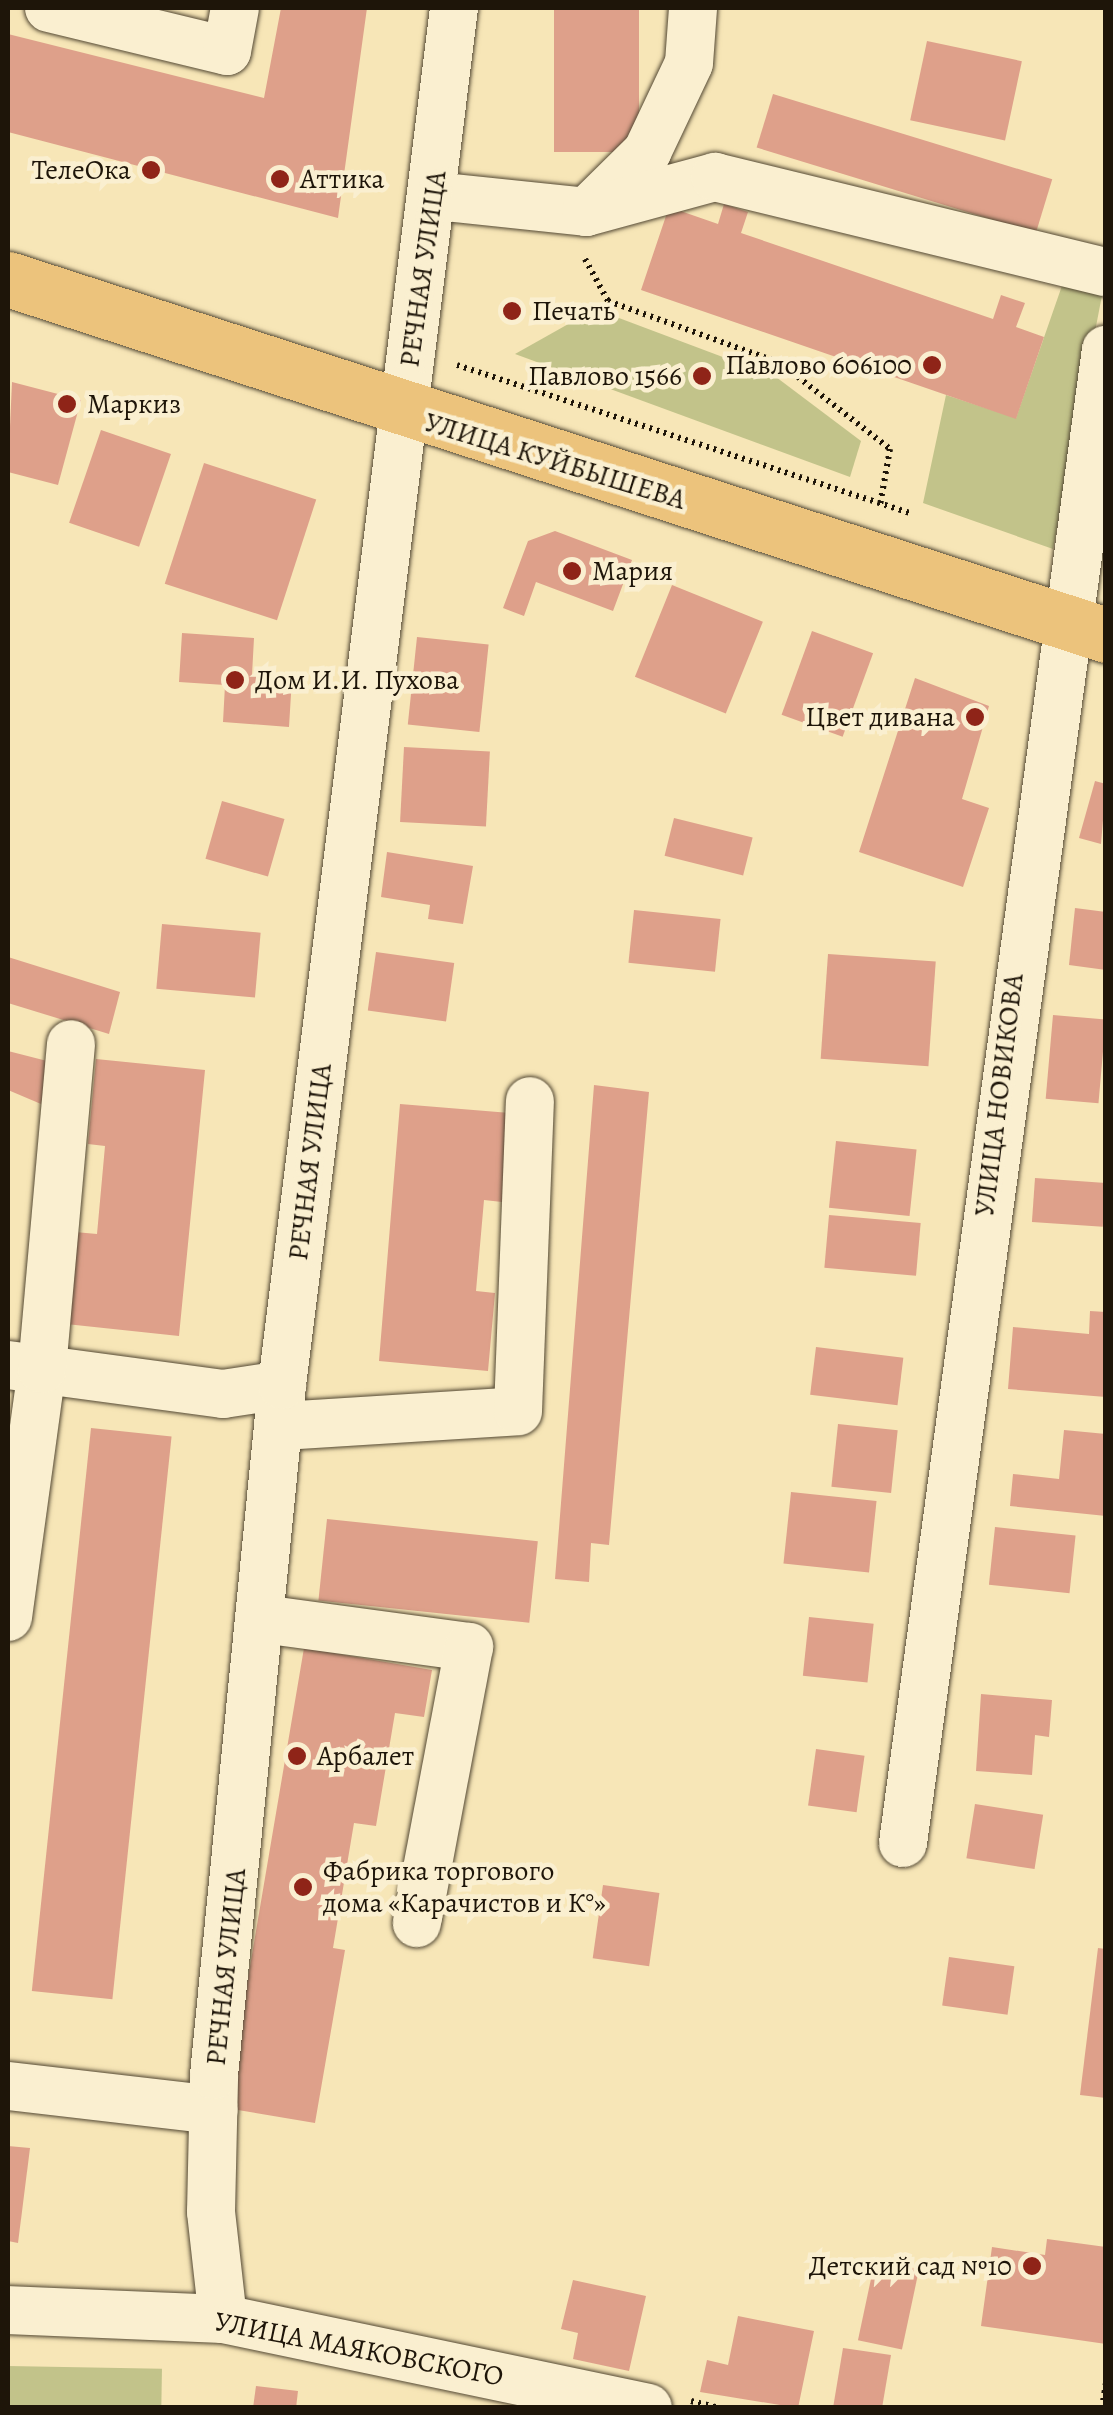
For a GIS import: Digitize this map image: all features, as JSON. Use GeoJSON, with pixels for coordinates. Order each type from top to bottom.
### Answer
{"type":"FeatureCollection","features":[{"type":"Feature","properties":{"kind":"main road","name":"УЛИЦА КУЙБЫШЕВА"},"geometry":{"type":"LineString","coordinates":[[8,279],[402,413],[1088,630]]}},
{"type":"Feature","properties":{"kind":"street"},"geometry":{"type":"LineString","coordinates":[[49,8],[227,51],[235,8]]}},
{"type":"Feature","properties":{"kind":"street","name":"РЕЧНАЯ УЛИЦА"},"geometry":{"type":"LineString","coordinates":[[222,2319],[214,2110],[282,1405],[402,413],[435,196],[454,8]]}},
{"type":"Feature","properties":{"kind":"street"},"geometry":{"type":"LineString","coordinates":[[571,210],[647,152],[689,63],[693,8]]}},
{"type":"Feature","properties":{"kind":"street"},"geometry":{"type":"LineString","coordinates":[[435,196],[571,210],[715,176],[1106,272]]}},
{"type":"Feature","properties":{"kind":"street","name":"УЛИЦА НОВИКОВА"},"geometry":{"type":"LineString","coordinates":[[902,1843],[1088,630],[1072,552],[1106,350]]}},
{"type":"Feature","properties":{"kind":"street"},"geometry":{"type":"LineString","coordinates":[[8,1617],[25,1367],[71,1044]]}},
{"type":"Feature","properties":{"kind":"street"},"geometry":{"type":"LineString","coordinates":[[25,1367],[282,1405],[518,1411],[530,1102]]}},
{"type":"Feature","properties":{"kind":"street"},"geometry":{"type":"LineString","coordinates":[[262,1618],[468,1647],[417,1924]]}},
{"type":"Feature","properties":{"kind":"street"},"geometry":{"type":"LineString","coordinates":[[8,2086],[214,2110]]}},
{"type":"Feature","properties":{"kind":"street","name":"УЛИЦА МАЯКОВСКОГО"},"geometry":{"type":"LineString","coordinates":[[8,2310],[222,2319],[648,2408]]}},
{"type":"Feature","properties":{"kind":"path"},"geometry":{"type":"LineString","coordinates":[[571,210],[608,301],[780,362],[890,450],[880,503]]}},
{"type":"Feature","properties":{"kind":"path"},"geometry":{"type":"LineString","coordinates":[[1102,2408],[1106,2383]]}},
{"type":"Feature","properties":{"kind":"green space"},"geometry":{"type":"Polygon","coordinates":[[[1065,277],[1104,285],[1053,549],[923,503],[946,395],[1016,418],[1065,277]]]}},
{"type":"Feature","properties":{"kind":"green space"},"geometry":{"type":"Polygon","coordinates":[[[595,309],[776,377],[861,441],[850,477],[515,354],[595,309]]]}},
{"type":"Feature","properties":{"kind":"green space"},"geometry":{"type":"Polygon","coordinates":[[[8,2366],[162,2369],[161,2408],[8,2408],[8,2366]]]}},
{"type":"Feature","properties":{"kind":"building"},"geometry":{"type":"Polygon","coordinates":[[[281,8],[367,8],[338,218],[8,132],[8,34],[264,98],[281,8]]]}},
{"type":"Feature","properties":{"kind":"building"},"geometry":{"type":"Polygon","coordinates":[[[554,8],[639,8],[639,152],[554,152],[554,8]]]}},
{"type":"Feature","properties":{"kind":"building"},"geometry":{"type":"Polygon","coordinates":[[[927,41],[1022,61],[1005,140],[910,120],[927,41]]]}},
{"type":"Feature","properties":{"kind":"building"},"geometry":{"type":"Polygon","coordinates":[[[773,94],[1052,179],[1036,233],[757,148],[773,94]]]}},
{"type":"Feature","properties":{"kind":"building"},"geometry":{"type":"Polygon","coordinates":[[[724,204],[748,212],[741,233],[993,319],[1001,295],[1025,303],[1016,327],[1044,337],[1016,419],[641,290],[669,207],[718,224],[724,204]]]}},
{"type":"Feature","properties":{"kind":"building"},"geometry":{"type":"Polygon","coordinates":[[[12,382],[81,400],[58,485],[8,472],[12,382]]]}},
{"type":"Feature","properties":{"kind":"building"},"geometry":{"type":"Polygon","coordinates":[[[101,430],[171,454],[139,547],[69,523],[101,430]]]}},
{"type":"Feature","properties":{"kind":"building"},"geometry":{"type":"Polygon","coordinates":[[[204,463],[316,499],[277,620],[165,584],[204,463]]]}},
{"type":"Feature","properties":{"kind":"building","name":"Мария"},"geometry":{"type":"Polygon","coordinates":[[[555,531],[632,560],[613,611],[536,582],[524,616],[503,608],[528,541],[555,531]]]}},
{"type":"Feature","properties":{"kind":"building"},"geometry":{"type":"Polygon","coordinates":[[[672,585],[763,622],[726,714],[635,677],[672,585]]]}},
{"type":"Feature","properties":{"kind":"building"},"geometry":{"type":"Polygon","coordinates":[[[812,631],[873,653],[843,737],[782,715],[812,631]]]}},
{"type":"Feature","properties":{"kind":"building","name":"Дом И.И. Пухова"},"geometry":{"type":"Polygon","coordinates":[[[182,633],[254,638],[252,675],[292,678],[289,727],[223,722],[225,685],[179,682],[182,633]]]}},
{"type":"Feature","properties":{"kind":"building"},"geometry":{"type":"Polygon","coordinates":[[[417,637],[489,645],[479,732],[408,725],[417,637]]]}},
{"type":"Feature","properties":{"kind":"building"},"geometry":{"type":"Polygon","coordinates":[[[915,678],[989,706],[962,799],[989,808],[963,887],[859,852],[915,678]]]}},
{"type":"Feature","properties":{"kind":"building"},"geometry":{"type":"Polygon","coordinates":[[[404,747],[490,752],[486,826],[400,822],[404,747]]]}},
{"type":"Feature","properties":{"kind":"building"},"geometry":{"type":"Polygon","coordinates":[[[1095,781],[1106,784],[1101,844],[1079,838],[1095,781]]]}},
{"type":"Feature","properties":{"kind":"building"},"geometry":{"type":"Polygon","coordinates":[[[222,801],[284,819],[268,877],[205,859],[222,801]]]}},
{"type":"Feature","properties":{"kind":"building"},"geometry":{"type":"Polygon","coordinates":[[[674,818],[753,838],[743,875],[665,856],[674,818]]]}},
{"type":"Feature","properties":{"kind":"building"},"geometry":{"type":"Polygon","coordinates":[[[387,852],[473,866],[463,924],[428,919],[430,905],[381,897],[387,852]]]}},
{"type":"Feature","properties":{"kind":"building"},"geometry":{"type":"Polygon","coordinates":[[[1075,908],[1106,912],[1106,970],[1069,965],[1075,908]]]}},
{"type":"Feature","properties":{"kind":"building"},"geometry":{"type":"Polygon","coordinates":[[[634,910],[721,919],[715,972],[628,963],[634,910]]]}},
{"type":"Feature","properties":{"kind":"building"},"geometry":{"type":"Polygon","coordinates":[[[162,924],[261,933],[255,997],[156,989],[162,924]]]}},
{"type":"Feature","properties":{"kind":"building"},"geometry":{"type":"Polygon","coordinates":[[[376,952],[454,963],[446,1021],[368,1010],[376,952]]]}},
{"type":"Feature","properties":{"kind":"building"},"geometry":{"type":"Polygon","coordinates":[[[828,954],[936,962],[928,1066],[821,1059],[828,954]]]}},
{"type":"Feature","properties":{"kind":"building"},"geometry":{"type":"Polygon","coordinates":[[[8,957],[120,992],[109,1034],[8,1003],[8,957]]]}},
{"type":"Feature","properties":{"kind":"building"},"geometry":{"type":"Polygon","coordinates":[[[1053,1015],[1106,1020],[1098,1103],[1046,1099],[1053,1015]]]}},
{"type":"Feature","properties":{"kind":"building"},"geometry":{"type":"Polygon","coordinates":[[[8,1051],[51,1062],[41,1104],[8,1090],[8,1051]]]}},
{"type":"Feature","properties":{"kind":"building"},"geometry":{"type":"Polygon","coordinates":[[[96,1059],[205,1070],[179,1336],[66,1324],[75,1232],[97,1234],[105,1146],[88,1144],[96,1059]]]}},
{"type":"Feature","properties":{"kind":"building"},"geometry":{"type":"Polygon","coordinates":[[[594,1085],[649,1092],[609,1545],[591,1543],[589,1582],[555,1579],[594,1085]]]}},
{"type":"Feature","properties":{"kind":"building"},"geometry":{"type":"Polygon","coordinates":[[[400,1104],[510,1113],[502,1202],[484,1200],[476,1291],[495,1293],[488,1371],[379,1361],[400,1104]]]}},
{"type":"Feature","properties":{"kind":"building"},"geometry":{"type":"Polygon","coordinates":[[[836,1141],[917,1149],[910,1216],[829,1208],[836,1141]]]}},
{"type":"Feature","properties":{"kind":"building"},"geometry":{"type":"Polygon","coordinates":[[[1035,1178],[1106,1183],[1103,1227],[1032,1222],[1035,1178]]]}},
{"type":"Feature","properties":{"kind":"building"},"geometry":{"type":"Polygon","coordinates":[[[829,1215],[921,1223],[916,1276],[824,1268],[829,1215]]]}},
{"type":"Feature","properties":{"kind":"building"},"geometry":{"type":"Polygon","coordinates":[[[1090,1311],[1106,1312],[1106,1397],[1008,1389],[1013,1327],[1089,1334],[1090,1311]]]}},
{"type":"Feature","properties":{"kind":"building"},"geometry":{"type":"Polygon","coordinates":[[[816,1347],[903,1358],[897,1405],[810,1395],[816,1347]]]}},
{"type":"Feature","properties":{"kind":"building"},"geometry":{"type":"Polygon","coordinates":[[[838,1424],[898,1430],[891,1493],[831,1487],[838,1424]]]}},
{"type":"Feature","properties":{"kind":"building"},"geometry":{"type":"Polygon","coordinates":[[[91,1428],[172,1436],[112,1999],[32,1991],[91,1428]]]}},
{"type":"Feature","properties":{"kind":"building"},"geometry":{"type":"Polygon","coordinates":[[[1064,1430],[1106,1434],[1106,1516],[1010,1506],[1013,1474],[1059,1479],[1064,1430]]]}},
{"type":"Feature","properties":{"kind":"building"},"geometry":{"type":"Polygon","coordinates":[[[791,1492],[877,1501],[869,1573],[783,1564],[791,1492]]]}},
{"type":"Feature","properties":{"kind":"building"},"geometry":{"type":"Polygon","coordinates":[[[327,1519],[538,1541],[529,1623],[318,1601],[327,1519]]]}},
{"type":"Feature","properties":{"kind":"building"},"geometry":{"type":"Polygon","coordinates":[[[995,1527],[1076,1535],[1069,1593],[989,1585],[995,1527]]]}},
{"type":"Feature","properties":{"kind":"building"},"geometry":{"type":"Polygon","coordinates":[[[809,1617],[874,1624],[867,1682],[803,1676],[809,1617]]]}},
{"type":"Feature","properties":{"kind":"building","name":"Фабрика торгового дома «Карачистов и К°»"},"geometry":{"type":"Polygon","coordinates":[[[304,1648],[432,1670],[424,1717],[395,1713],[376,1826],[354,1823],[333,1948],[345,1950],[315,2123],[226,2108],[304,1648]]]}},
{"type":"Feature","properties":{"kind":"building"},"geometry":{"type":"Polygon","coordinates":[[[981,1694],[1052,1700],[1049,1737],[1035,1735],[1032,1775],[976,1771],[981,1694]]]}},
{"type":"Feature","properties":{"kind":"building"},"geometry":{"type":"Polygon","coordinates":[[[816,1749],[865,1756],[857,1812],[808,1805],[816,1749]]]}},
{"type":"Feature","properties":{"kind":"building"},"geometry":{"type":"Polygon","coordinates":[[[975,1804],[1043,1815],[1035,1869],[966,1858],[975,1804]]]}},
{"type":"Feature","properties":{"kind":"building"},"geometry":{"type":"Polygon","coordinates":[[[603,1885],[659,1893],[649,1966],[593,1958],[603,1885]]]}},
{"type":"Feature","properties":{"kind":"building"},"geometry":{"type":"Polygon","coordinates":[[[1098,1948],[1106,1949],[1106,2098],[1080,2095],[1098,1948]]]}},
{"type":"Feature","properties":{"kind":"building"},"geometry":{"type":"Polygon","coordinates":[[[949,1957],[1014,1966],[1008,2015],[942,2006],[949,1957]]]}},
{"type":"Feature","properties":{"kind":"building"},"geometry":{"type":"Polygon","coordinates":[[[8,2146],[30,2148],[18,2243],[8,2241],[8,2146]]]}},
{"type":"Feature","properties":{"kind":"building"},"geometry":{"type":"Polygon","coordinates":[[[1047,2239],[1106,2247],[1106,2344],[981,2326],[992,2247],[1045,2255],[1047,2239]]]}},
{"type":"Feature","properties":{"kind":"building"},"geometry":{"type":"Polygon","coordinates":[[[875,2260],[919,2269],[902,2350],[858,2340],[875,2260]]]}},
{"type":"Feature","properties":{"kind":"building"},"geometry":{"type":"Polygon","coordinates":[[[573,2280],[646,2296],[629,2371],[573,2359],[578,2333],[561,2329],[573,2280]]]}},
{"type":"Feature","properties":{"kind":"building"},"geometry":{"type":"Polygon","coordinates":[[[738,2316],[814,2331],[798,2408],[700,2392],[707,2360],[728,2365],[738,2316]]]}},
{"type":"Feature","properties":{"kind":"building"},"geometry":{"type":"Polygon","coordinates":[[[843,2348],[891,2355],[882,2408],[833,2408],[843,2348]]]}},
{"type":"Feature","properties":{"kind":"building"},"geometry":{"type":"Polygon","coordinates":[[[256,2386],[298,2391],[296,2408],[253,2408],[256,2386]]]}},
{"type":"Feature","properties":{"kind":"place","name":"ТелеОка"},"geometry":{"type":"Point","coordinates":[151,170]}},
{"type":"Feature","properties":{"kind":"place","name":"Аттика"},"geometry":{"type":"Point","coordinates":[280,179]}},
{"type":"Feature","properties":{"kind":"place","name":"Печать"},"geometry":{"type":"Point","coordinates":[512,311]}},
{"type":"Feature","properties":{"kind":"place","name":"Павлово 606100"},"geometry":{"type":"Point","coordinates":[932,365]}},
{"type":"Feature","properties":{"kind":"place","name":"Павлово 1566"},"geometry":{"type":"Point","coordinates":[702,376]}},
{"type":"Feature","properties":{"kind":"place","name":"Маркиз"},"geometry":{"type":"Point","coordinates":[67,404]}},
{"type":"Feature","properties":{"kind":"place","name":"Мария"},"geometry":{"type":"Point","coordinates":[572,571]}},
{"type":"Feature","properties":{"kind":"place","name":"Дом И.И. Пухова"},"geometry":{"type":"Point","coordinates":[235,680]}},
{"type":"Feature","properties":{"kind":"place","name":"Цвет дивана"},"geometry":{"type":"Point","coordinates":[975,717]}},
{"type":"Feature","properties":{"kind":"place","name":"Арбалет"},"geometry":{"type":"Point","coordinates":[297,1756]}},
{"type":"Feature","properties":{"kind":"place","name":"Фабрика торгового дома «Карачистов и К°»"},"geometry":{"type":"Point","coordinates":[303,1887]}},
{"type":"Feature","properties":{"kind":"place","name":"Детский сад №10"},"geometry":{"type":"Point","coordinates":[1032,2266]}}]}
